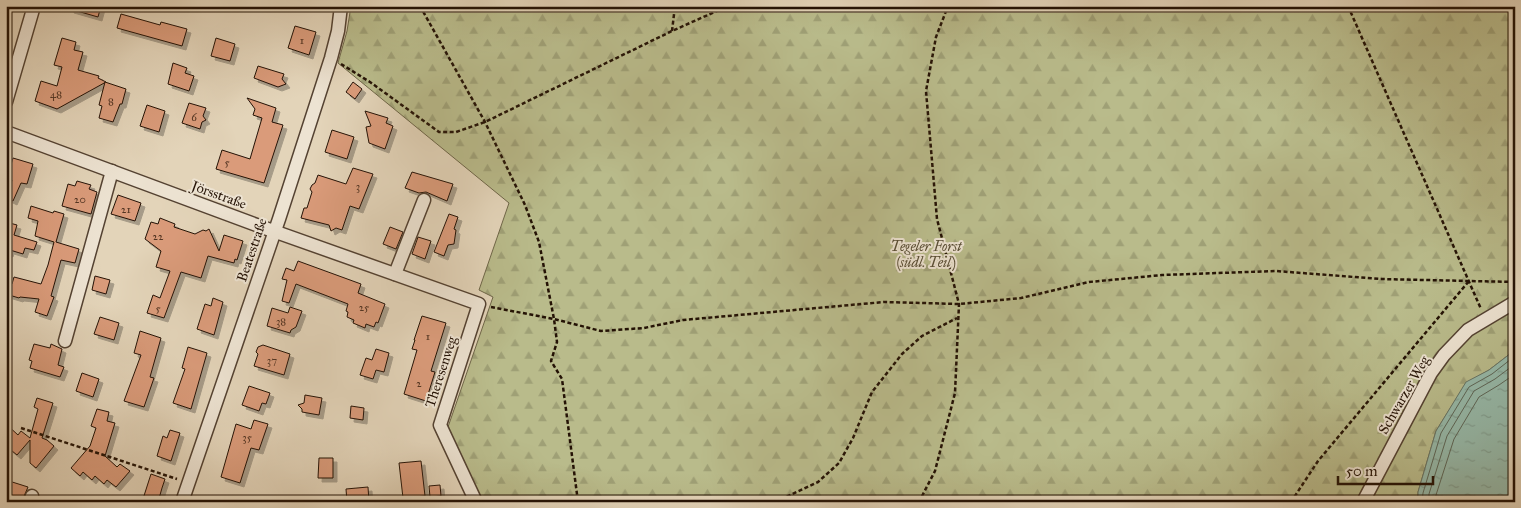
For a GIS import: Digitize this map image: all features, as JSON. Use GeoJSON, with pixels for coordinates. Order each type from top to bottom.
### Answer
{"type":"FeatureCollection","features":[{"type":"Feature","properties":{"kind":"street"},"geometry":{"type":"LineString","coordinates":[[6,102],[34,6]]}},
{"type":"Feature","properties":{"kind":"street","name":"Beatestraße"},"geometry":{"type":"LineString","coordinates":[[182,502],[331,58],[338,30],[341,6]]}},
{"type":"Feature","properties":{"kind":"street","name":"Jörsstraße"},"geometry":{"type":"LineString","coordinates":[[6,132],[479,304]]}},
{"type":"Feature","properties":{"kind":"street"},"geometry":{"type":"LineString","coordinates":[[65,341],[112,171]]}},
{"type":"Feature","properties":{"kind":"street"},"geometry":{"type":"LineString","coordinates":[[395,274],[424,200]]}},
{"type":"Feature","properties":{"kind":"street","name":"Schwarzer Weg"},"geometry":{"type":"LineString","coordinates":[[1363,502],[1431,373],[1468,330],[1485,318],[1515,302]]}},
{"type":"Feature","properties":{"kind":"street","name":"Theresenweg"},"geometry":{"type":"LineString","coordinates":[[476,502],[440,425],[479,304]]}},
{"type":"Feature","properties":{"kind":"path"},"geometry":{"type":"LineString","coordinates":[[420,6],[485,122],[525,205],[539,242],[557,342],[551,361],[562,379],[578,502]]}},
{"type":"Feature","properties":{"kind":"path"},"geometry":{"type":"LineString","coordinates":[[672,31],[675,6]]}},
{"type":"Feature","properties":{"kind":"path"},"geometry":{"type":"LineString","coordinates":[[331,58],[370,82],[439,132],[456,132],[485,122],[672,31],[728,6]]}},
{"type":"Feature","properties":{"kind":"path"},"geometry":{"type":"LineString","coordinates":[[920,502],[935,471],[955,393],[959,304],[937,219],[926,91],[936,37],[948,6]]}},
{"type":"Feature","properties":{"kind":"path"},"geometry":{"type":"LineString","coordinates":[[1243,6],[1263,10],[1276,6]]}},
{"type":"Feature","properties":{"kind":"path"},"geometry":{"type":"LineString","coordinates":[[1348,6],[1485,318]]}},
{"type":"Feature","properties":{"kind":"path"},"geometry":{"type":"LineString","coordinates":[[479,304],[554,318],[601,331],[644,328],[683,320],[884,302],[959,304],[1021,298],[1089,282],[1162,275],[1276,271],[1380,279],[1515,282]]}},
{"type":"Feature","properties":{"kind":"path"},"geometry":{"type":"LineString","coordinates":[[1291,502],[1318,461],[1469,280]]}},
{"type":"Feature","properties":{"kind":"path"},"geometry":{"type":"LineString","coordinates":[[775,502],[818,482],[839,463],[853,438],[872,392],[902,354],[922,336],[958,318]]}},
{"type":"Feature","properties":{"kind":"path"},"geometry":{"type":"LineString","coordinates":[[21,428],[188,483]]}},
{"type":"Feature","properties":{"kind":"green space","name":"Tegeler Forst (südl. Teil)"},"geometry":{"type":"Polygon","coordinates":[[[351,6],[1515,6],[1515,350],[1489,370],[1466,383],[1436,431],[1418,492],[1418,502],[483,502],[448,427],[493,297],[479,290],[509,203],[338,63],[347,31],[351,6]]]}},
{"type":"Feature","properties":{"kind":"water"},"geometry":{"type":"Polygon","coordinates":[[[1515,350],[1515,502],[1418,502],[1418,492],[1436,431],[1466,382],[1489,370],[1515,350]]]}},
{"type":"Feature","properties":{"kind":"building"},"geometry":{"type":"Polygon","coordinates":[[[70,6],[101,6],[98,17],[70,9],[70,6]]]}},
{"type":"Feature","properties":{"kind":"building"},"geometry":{"type":"Polygon","coordinates":[[[121,14],[160,25],[161,22],[187,29],[182,46],[117,28],[121,14]]]}},
{"type":"Feature","properties":{"kind":"building"},"geometry":{"type":"Polygon","coordinates":[[[295,26],[316,32],[309,55],[288,48],[295,26]]]}},
{"type":"Feature","properties":{"kind":"building"},"geometry":{"type":"Polygon","coordinates":[[[62,38],[76,42],[74,50],[83,52],[78,70],[99,76],[98,78],[106,82],[57,109],[35,101],[41,81],[57,86],[62,67],[54,65],[62,38]]]}},
{"type":"Feature","properties":{"kind":"building"},"geometry":{"type":"Polygon","coordinates":[[[216,38],[235,44],[230,61],[211,56],[216,38]]]}},
{"type":"Feature","properties":{"kind":"building"},"geometry":{"type":"Polygon","coordinates":[[[173,63],[187,68],[185,73],[194,76],[189,91],[168,84],[173,63]]]}},
{"type":"Feature","properties":{"kind":"building"},"geometry":{"type":"Polygon","coordinates":[[[258,66],[284,74],[282,79],[286,84],[278,87],[254,78],[258,66]]]}},
{"type":"Feature","properties":{"kind":"building"},"geometry":{"type":"Polygon","coordinates":[[[105,82],[126,89],[122,104],[120,104],[113,122],[99,118],[102,106],[99,105],[105,82]]]}},
{"type":"Feature","properties":{"kind":"building"},"geometry":{"type":"Polygon","coordinates":[[[353,82],[362,89],[355,99],[346,92],[353,82]]]}},
{"type":"Feature","properties":{"kind":"building"},"geometry":{"type":"Polygon","coordinates":[[[247,98],[276,108],[272,122],[283,125],[264,183],[216,169],[222,150],[250,159],[262,118],[253,115],[255,109],[247,98]]]}},
{"type":"Feature","properties":{"kind":"building"},"geometry":{"type":"Polygon","coordinates":[[[189,103],[206,108],[203,116],[206,120],[202,122],[200,129],[182,123],[189,103]]]}},
{"type":"Feature","properties":{"kind":"building"},"geometry":{"type":"Polygon","coordinates":[[[147,105],[165,111],[159,132],[140,126],[147,105]]]}},
{"type":"Feature","properties":{"kind":"building"},"geometry":{"type":"Polygon","coordinates":[[[365,111],[388,118],[386,123],[393,126],[385,149],[369,143],[366,127],[371,126],[365,111]]]}},
{"type":"Feature","properties":{"kind":"building"},"geometry":{"type":"Polygon","coordinates":[[[332,130],[354,137],[347,159],[325,152],[332,130]]]}},
{"type":"Feature","properties":{"kind":"building"},"geometry":{"type":"Polygon","coordinates":[[[13,158],[33,164],[27,184],[21,183],[13,201],[7,198],[12,180],[7,178],[13,158]]]}},
{"type":"Feature","properties":{"kind":"building"},"geometry":{"type":"Polygon","coordinates":[[[353,168],[373,174],[359,209],[350,206],[342,230],[336,228],[331,231],[329,225],[301,218],[304,208],[307,208],[312,192],[310,189],[318,175],[346,184],[353,168]]]}},
{"type":"Feature","properties":{"kind":"building"},"geometry":{"type":"Polygon","coordinates":[[[412,172],[453,184],[447,201],[426,192],[419,193],[405,188],[412,172]]]}},
{"type":"Feature","properties":{"kind":"building"},"geometry":{"type":"Polygon","coordinates":[[[77,181],[91,185],[89,189],[97,192],[91,214],[62,206],[68,184],[75,186],[77,181]]]}},
{"type":"Feature","properties":{"kind":"building"},"geometry":{"type":"Polygon","coordinates":[[[118,195],[141,203],[135,221],[111,214],[118,195]]]}},
{"type":"Feature","properties":{"kind":"building"},"geometry":{"type":"Polygon","coordinates":[[[31,206],[53,213],[54,211],[64,214],[56,242],[79,249],[75,263],[61,260],[51,296],[54,297],[47,316],[35,312],[39,299],[19,298],[6,293],[6,282],[12,284],[14,277],[41,284],[48,265],[54,242],[35,236],[38,221],[28,218],[31,206]]]}},
{"type":"Feature","properties":{"kind":"building"},"geometry":{"type":"Polygon","coordinates":[[[449,214],[458,217],[454,229],[456,230],[454,244],[448,245],[444,256],[434,252],[449,214]]]}},
{"type":"Feature","properties":{"kind":"building"},"geometry":{"type":"Polygon","coordinates":[[[160,218],[175,224],[174,227],[195,234],[209,229],[219,251],[224,235],[243,241],[237,260],[235,259],[234,263],[208,256],[201,278],[181,272],[164,318],[147,313],[153,295],[160,298],[170,271],[156,267],[161,251],[145,239],[151,222],[158,224],[160,218]]]}},
{"type":"Feature","properties":{"kind":"building"},"geometry":{"type":"Polygon","coordinates":[[[6,222],[17,225],[14,235],[37,242],[34,250],[25,248],[23,254],[10,250],[9,253],[6,252],[6,222]]]}},
{"type":"Feature","properties":{"kind":"building"},"geometry":{"type":"Polygon","coordinates":[[[390,227],[403,232],[396,249],[383,244],[390,227]]]}},
{"type":"Feature","properties":{"kind":"building"},"geometry":{"type":"Polygon","coordinates":[[[418,237],[431,241],[425,259],[412,254],[418,237]]]}},
{"type":"Feature","properties":{"kind":"building"},"geometry":{"type":"Polygon","coordinates":[[[298,261],[361,284],[358,293],[385,304],[378,323],[376,322],[374,327],[366,324],[365,328],[353,323],[354,320],[347,317],[348,304],[296,284],[289,303],[282,301],[287,280],[282,279],[286,268],[294,271],[298,261]]]}},
{"type":"Feature","properties":{"kind":"building"},"geometry":{"type":"Polygon","coordinates":[[[95,276],[110,280],[106,294],[92,290],[95,276]]]}},
{"type":"Feature","properties":{"kind":"building"},"geometry":{"type":"Polygon","coordinates":[[[213,298],[223,302],[214,335],[197,329],[205,304],[211,306],[213,298]]]}},
{"type":"Feature","properties":{"kind":"building"},"geometry":{"type":"Polygon","coordinates":[[[290,307],[302,311],[296,327],[290,333],[267,326],[272,308],[288,313],[290,307]]]}},
{"type":"Feature","properties":{"kind":"building"},"geometry":{"type":"Polygon","coordinates":[[[422,316],[446,323],[431,371],[435,372],[426,401],[404,394],[417,350],[412,349],[422,316]]]}},
{"type":"Feature","properties":{"kind":"building"},"geometry":{"type":"Polygon","coordinates":[[[100,317],[119,323],[114,340],[94,334],[100,317]]]}},
{"type":"Feature","properties":{"kind":"building"},"geometry":{"type":"Polygon","coordinates":[[[140,331],[161,338],[150,377],[154,378],[144,407],[124,401],[141,355],[134,353],[140,331]]]}},
{"type":"Feature","properties":{"kind":"building"},"geometry":{"type":"Polygon","coordinates":[[[34,344],[50,348],[51,344],[62,349],[58,365],[64,367],[60,377],[30,368],[32,361],[29,360],[34,344]]]}},
{"type":"Feature","properties":{"kind":"building"},"geometry":{"type":"Polygon","coordinates":[[[263,345],[290,354],[284,375],[254,366],[258,347],[263,345]]]}},
{"type":"Feature","properties":{"kind":"building"},"geometry":{"type":"Polygon","coordinates":[[[188,347],[207,353],[191,409],[173,403],[185,369],[182,368],[188,347]]]}},
{"type":"Feature","properties":{"kind":"building"},"geometry":{"type":"Polygon","coordinates":[[[376,349],[389,353],[384,372],[376,370],[373,379],[360,375],[366,358],[372,360],[376,349]]]}},
{"type":"Feature","properties":{"kind":"building"},"geometry":{"type":"Polygon","coordinates":[[[82,373],[99,379],[93,397],[76,391],[82,373]]]}},
{"type":"Feature","properties":{"kind":"building"},"geometry":{"type":"Polygon","coordinates":[[[249,386],[270,393],[266,404],[262,403],[259,411],[242,405],[249,386]]]}},
{"type":"Feature","properties":{"kind":"building"},"geometry":{"type":"Polygon","coordinates":[[[305,395],[322,398],[319,415],[302,412],[298,405],[304,403],[305,395]]]}},
{"type":"Feature","properties":{"kind":"building"},"geometry":{"type":"Polygon","coordinates":[[[37,398],[53,403],[42,438],[54,446],[36,468],[30,463],[30,440],[17,455],[6,446],[6,424],[18,435],[21,431],[30,438],[38,409],[34,407],[37,398]]]}},
{"type":"Feature","properties":{"kind":"building"},"geometry":{"type":"Polygon","coordinates":[[[351,406],[364,408],[363,420],[350,418],[351,406]]]}},
{"type":"Feature","properties":{"kind":"building"},"geometry":{"type":"Polygon","coordinates":[[[97,409],[109,412],[107,421],[115,423],[105,456],[117,467],[120,464],[130,471],[116,487],[107,480],[104,484],[95,476],[92,480],[83,472],[80,476],[71,468],[90,446],[96,428],[91,426],[97,409]]]}},
{"type":"Feature","properties":{"kind":"building"},"geometry":{"type":"Polygon","coordinates":[[[254,420],[268,424],[259,450],[251,448],[240,483],[221,477],[236,424],[251,429],[254,420]]]}},
{"type":"Feature","properties":{"kind":"building"},"geometry":{"type":"Polygon","coordinates":[[[170,430],[180,433],[171,461],[157,456],[163,436],[167,438],[170,430]]]}},
{"type":"Feature","properties":{"kind":"building"},"geometry":{"type":"Polygon","coordinates":[[[319,458],[333,458],[333,478],[318,478],[319,458]]]}},
{"type":"Feature","properties":{"kind":"building"},"geometry":{"type":"Polygon","coordinates":[[[421,461],[425,496],[403,498],[399,463],[421,461]]]}},
{"type":"Feature","properties":{"kind":"building"},"geometry":{"type":"Polygon","coordinates":[[[151,474],[165,479],[158,502],[142,502],[151,474]]]}},
{"type":"Feature","properties":{"kind":"building"},"geometry":{"type":"Polygon","coordinates":[[[9,481],[28,487],[22,501],[17,499],[16,502],[6,502],[6,490],[9,481]]]}},
{"type":"Feature","properties":{"kind":"building"},"geometry":{"type":"Polygon","coordinates":[[[440,485],[441,496],[430,497],[429,486],[440,485]]]}},
{"type":"Feature","properties":{"kind":"building"},"geometry":{"type":"Polygon","coordinates":[[[368,487],[369,502],[347,502],[346,489],[368,487]]]}}]}
